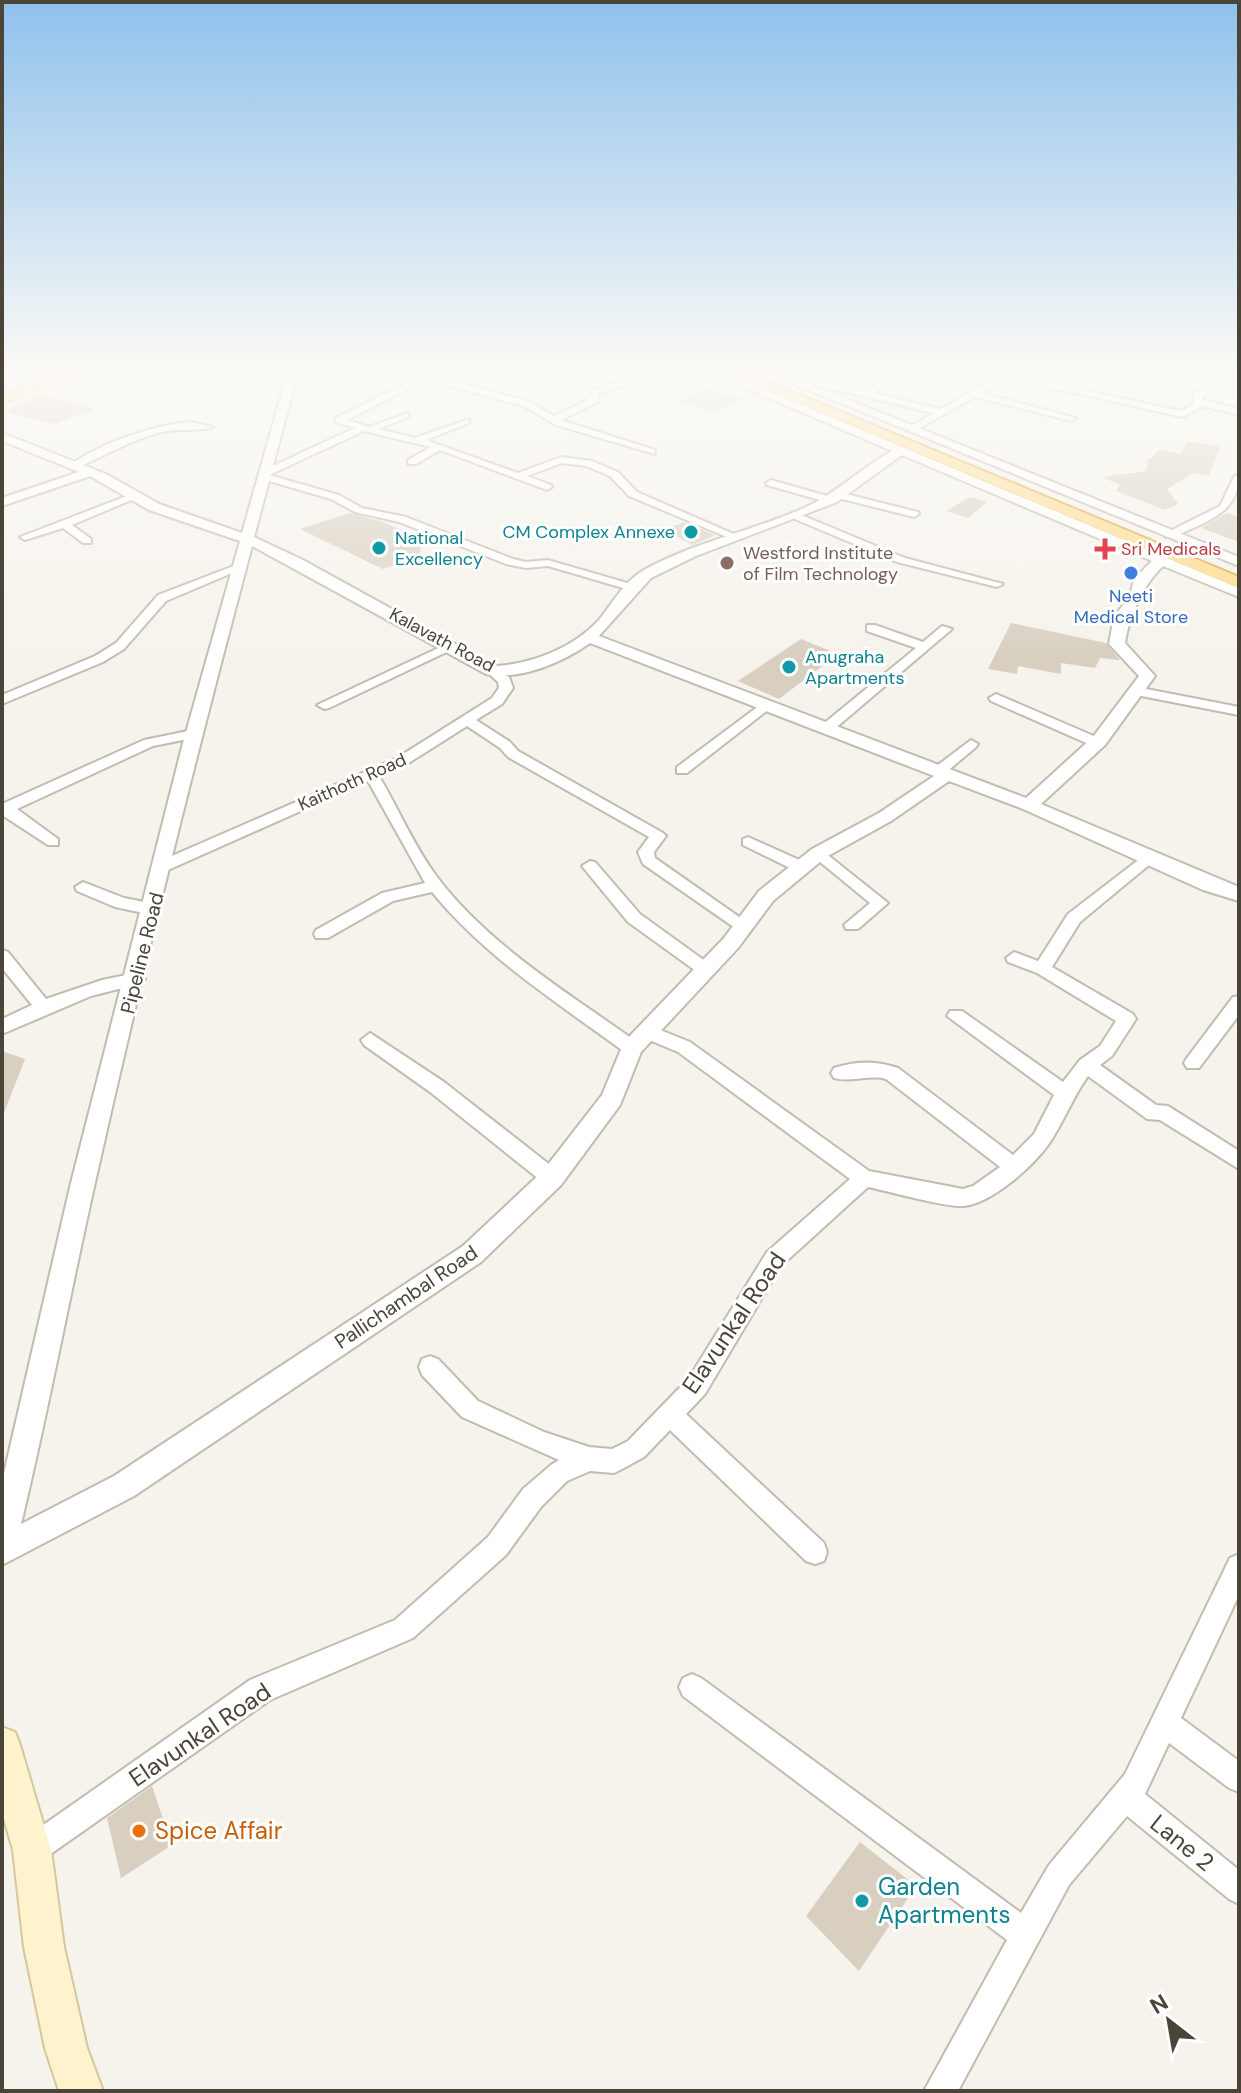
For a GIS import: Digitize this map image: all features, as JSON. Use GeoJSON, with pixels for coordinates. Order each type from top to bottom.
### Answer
{"type":"FeatureCollection","features":[{"type":"Feature","properties":{"kind":"highway"},"geometry":{"type":"LineString","coordinates":[[969,466],[1145,538],[1239,571]]}},
{"type":"Feature","properties":{"kind":"highway"},"geometry":{"type":"LineString","coordinates":[[1145,538],[1239,583]]}},
{"type":"Feature","properties":{"kind":"main road"},"geometry":{"type":"LineString","coordinates":[[2,1745],[32,1850],[44,1947],[66,2048],[81,2091]]}},
{"type":"Feature","properties":{"kind":"street","name":"Kalavath Road"},"geometry":{"type":"LineString","coordinates":[[77,466],[201,525],[245,538],[298,563],[492,671],[513,671],[542,661],[588,637],[598,629],[630,587],[671,562],[834,498],[878,466]]}},
{"type":"Feature","properties":{"kind":"street","name":"Pipeline Road"},"geometry":{"type":"LineString","coordinates":[[2,1540],[36,1405],[82,1187],[136,979],[193,734],[240,567],[245,538],[269,466]]}},
{"type":"Feature","properties":{"kind":"street"},"geometry":{"type":"LineString","coordinates":[[267,474],[285,466]]}},
{"type":"Feature","properties":{"kind":"street"},"geometry":{"type":"LineString","coordinates":[[491,466],[547,487]]}},
{"type":"Feature","properties":{"kind":"street"},"geometry":{"type":"LineString","coordinates":[[518,476],[546,466]]}},
{"type":"Feature","properties":{"kind":"street"},"geometry":{"type":"LineString","coordinates":[[594,466],[614,474],[633,494],[738,538]]}},
{"type":"Feature","properties":{"kind":"street"},"geometry":{"type":"LineString","coordinates":[[936,466],[1239,593]]}},
{"type":"Feature","properties":{"kind":"street"},"geometry":{"type":"LineString","coordinates":[[1004,466],[1239,562]]}},
{"type":"Feature","properties":{"kind":"street"},"geometry":{"type":"LineString","coordinates":[[2,502],[91,472]]}},
{"type":"Feature","properties":{"kind":"street"},"geometry":{"type":"LineString","coordinates":[[267,474],[335,497],[359,510],[410,522],[510,562],[526,565],[548,563],[630,587]]}},
{"type":"Feature","properties":{"kind":"street"},"geometry":{"type":"LineString","coordinates":[[1170,535],[1224,508],[1239,477]]}},
{"type":"Feature","properties":{"kind":"street"},"geometry":{"type":"LineString","coordinates":[[771,483],[914,514]]}},
{"type":"Feature","properties":{"kind":"street"},"geometry":{"type":"LineString","coordinates":[[25,537],[136,496]]}},
{"type":"Feature","properties":{"kind":"street"},"geometry":{"type":"LineString","coordinates":[[794,515],[901,560],[997,584]]}},
{"type":"Feature","properties":{"kind":"street"},"geometry":{"type":"LineString","coordinates":[[64,524],[87,541]]}},
{"type":"Feature","properties":{"kind":"street"},"geometry":{"type":"LineString","coordinates":[[1029,805],[1098,743],[1147,676],[1117,644],[1121,617],[1137,596],[1141,579],[1161,560]]}},
{"type":"Feature","properties":{"kind":"street"},"geometry":{"type":"LineString","coordinates":[[2,700],[99,659],[120,646],[162,598],[240,567]]}},
{"type":"Feature","properties":{"kind":"street"},"geometry":{"type":"LineString","coordinates":[[871,628],[926,647]]}},
{"type":"Feature","properties":{"kind":"street"},"geometry":{"type":"LineString","coordinates":[[827,728],[946,629]]}},
{"type":"Feature","properties":{"kind":"street"},"geometry":{"type":"LineString","coordinates":[[588,637],[1029,805],[1210,885],[1239,894]]}},
{"type":"Feature","properties":{"kind":"street"},"geometry":{"type":"LineString","coordinates":[[324,705],[451,647]]}},
{"type":"Feature","properties":{"kind":"street","name":"Kaithoth Road"},"geometry":{"type":"LineString","coordinates":[[163,866],[402,761],[497,701],[506,688],[504,680],[492,671]]}},
{"type":"Feature","properties":{"kind":"street"},"geometry":{"type":"LineString","coordinates":[[1136,691],[1239,711]]}},
{"type":"Feature","properties":{"kind":"street"},"geometry":{"type":"LineString","coordinates":[[996,698],[1098,743]]}},
{"type":"Feature","properties":{"kind":"street"},"geometry":{"type":"LineString","coordinates":[[682,770],[764,706]]}},
{"type":"Feature","properties":{"kind":"street"},"geometry":{"type":"LineString","coordinates":[[468,721],[505,745],[513,754],[658,836],[646,852],[648,860],[744,926]]}},
{"type":"Feature","properties":{"kind":"street"},"geometry":{"type":"LineString","coordinates":[[4,809],[149,743],[193,734]]}},
{"type":"Feature","properties":{"kind":"street"},"geometry":{"type":"LineString","coordinates":[[943,773],[971,744]]}},
{"type":"Feature","properties":{"kind":"street","name":"Pallichambal Road"},"geometry":{"type":"LineString","coordinates":[[2,1550],[124,1486],[472,1254],[552,1178],[612,1099],[640,1040],[706,970],[766,896],[810,860],[885,817],[943,773]]}},
{"type":"Feature","properties":{"kind":"street"},"geometry":{"type":"LineString","coordinates":[[371,774],[420,864],[437,886],[507,956],[640,1040],[684,1047],[864,1178],[963,1198],[1000,1180],[1011,1165],[1041,1140],[1065,1093],[1086,1065],[1106,1051],[1127,1019],[1043,969],[1014,958]]}},
{"type":"Feature","properties":{"kind":"street"},"geometry":{"type":"LineString","coordinates":[[4,809],[53,842]]}},
{"type":"Feature","properties":{"kind":"street"},"geometry":{"type":"LineString","coordinates":[[748,842],[810,860],[880,903],[852,925]]}},
{"type":"Feature","properties":{"kind":"street"},"geometry":{"type":"LineString","coordinates":[[1043,969],[1074,918],[1150,856]]}},
{"type":"Feature","properties":{"kind":"street"},"geometry":{"type":"LineString","coordinates":[[590,866],[634,918],[706,970]]}},
{"type":"Feature","properties":{"kind":"street"},"geometry":{"type":"LineString","coordinates":[[322,934],[388,897],[437,886]]}},
{"type":"Feature","properties":{"kind":"street"},"geometry":{"type":"LineString","coordinates":[[83,887],[121,903],[153,909]]}},
{"type":"Feature","properties":{"kind":"street"},"geometry":{"type":"LineString","coordinates":[[2,956],[43,1007]]}},
{"type":"Feature","properties":{"kind":"street"},"geometry":{"type":"LineString","coordinates":[[2,1027],[43,1007],[117,981],[136,979]]}},
{"type":"Feature","properties":{"kind":"street"},"geometry":{"type":"LineString","coordinates":[[1193,1063],[1239,1002]]}},
{"type":"Feature","properties":{"kind":"street"},"geometry":{"type":"LineString","coordinates":[[956,1016],[1065,1093]]}},
{"type":"Feature","properties":{"kind":"street"},"geometry":{"type":"LineString","coordinates":[[370,1040],[437,1087],[552,1178]]}},
{"type":"Feature","properties":{"kind":"street"},"geometry":{"type":"LineString","coordinates":[[1086,1065],[1154,1114],[1161,1111],[1239,1161]]}},
{"type":"Feature","properties":{"kind":"street"},"geometry":{"type":"LineString","coordinates":[[840,1073],[876,1069],[892,1073],[1011,1165]]}},
{"type":"Feature","properties":{"kind":"street","name":"Elavunkal Road"},"geometry":{"type":"LineString","coordinates":[[32,1850],[260,1690],[404,1629],[497,1546],[532,1498],[559,1473],[589,1459],[614,1461],[636,1449],[697,1386],[774,1259],[802,1230],[864,1178]]}},
{"type":"Feature","properties":{"kind":"street"},"geometry":{"type":"LineString","coordinates":[[430,1367],[470,1409],[540,1442],[589,1459]]}},
{"type":"Feature","properties":{"kind":"street"},"geometry":{"type":"LineString","coordinates":[[670,1414],[815,1552]]}},
{"type":"Feature","properties":{"kind":"street"},"geometry":{"type":"LineString","coordinates":[[940,2091],[1059,1875],[1135,1784],[1239,1567]]}},
{"type":"Feature","properties":{"kind":"street"},"geometry":{"type":"LineString","coordinates":[[692,1687],[1027,1936]]}},
{"type":"Feature","properties":{"kind":"street"},"geometry":{"type":"LineString","coordinates":[[1163,1722],[1239,1778]]}},
{"type":"Feature","properties":{"kind":"street","name":"Lane 2"},"geometry":{"type":"LineString","coordinates":[[1125,1796],[1239,1889]]}},
{"type":"Feature","properties":{"kind":"building"},"geometry":{"type":"Polygon","coordinates":[[[1147,466],[1213,466],[1209,475],[1193,473],[1167,489],[1178,504],[1165,510],[1116,491],[1120,485],[1102,477],[1146,471],[1147,466]]]}},
{"type":"Feature","properties":{"kind":"building"},"geometry":{"type":"Polygon","coordinates":[[[970,497],[987,502],[968,518],[946,511],[970,497]]]}},
{"type":"Feature","properties":{"kind":"building","name":"National Excellency"},"geometry":{"type":"Polygon","coordinates":[[[350,513],[383,522],[422,539],[419,556],[383,569],[300,529],[350,513]]]}},
{"type":"Feature","properties":{"kind":"building"},"geometry":{"type":"Polygon","coordinates":[[[1227,513],[1239,517],[1239,542],[1201,528],[1227,513]]]}},
{"type":"Feature","properties":{"kind":"building","name":"CM Complex Annexe"},"geometry":{"type":"Polygon","coordinates":[[[684,522],[715,535],[693,545],[664,530],[684,522]]]}},
{"type":"Feature","properties":{"kind":"building"},"geometry":{"type":"Polygon","coordinates":[[[1011,623],[1106,643],[1120,660],[1100,658],[1095,668],[1061,663],[1061,674],[1018,666],[1017,674],[988,669],[1011,623]]]}},
{"type":"Feature","properties":{"kind":"building","name":"Anugraha Apartments"},"geometry":{"type":"Polygon","coordinates":[[[801,639],[838,654],[779,699],[738,681],[801,639]]]}},
{"type":"Feature","properties":{"kind":"building"},"geometry":{"type":"Polygon","coordinates":[[[2,1051],[25,1059],[2,1118],[2,1051]]]}},
{"type":"Feature","properties":{"kind":"building","name":"Spice Affair"},"geometry":{"type":"Polygon","coordinates":[[[152,1786],[172,1845],[121,1878],[107,1818],[152,1786]]]}},
{"type":"Feature","properties":{"kind":"building","name":"Garden Apartments"},"geometry":{"type":"Polygon","coordinates":[[[860,1842],[916,1886],[859,1971],[806,1916],[860,1842]]]}},
{"type":"Feature","properties":{"kind":"place","name":"CM Complex Annexe"},"geometry":{"type":"Point","coordinates":[691,532]}},
{"type":"Feature","properties":{"kind":"place","name":"National Excellency"},"geometry":{"type":"Point","coordinates":[379,548]}},
{"type":"Feature","properties":{"kind":"place","name":"Sri Medicals"},"geometry":{"type":"Point","coordinates":[1105,549]}},
{"type":"Feature","properties":{"kind":"place","name":"Westford Institute of Film Technology"},"geometry":{"type":"Point","coordinates":[727,563]}},
{"type":"Feature","properties":{"kind":"place","name":"Neeti Medical Store"},"geometry":{"type":"Point","coordinates":[1131,573]}},
{"type":"Feature","properties":{"kind":"place","name":"Anugraha Apartments"},"geometry":{"type":"Point","coordinates":[789,667]}},
{"type":"Feature","properties":{"kind":"place","name":"Spice Affair"},"geometry":{"type":"Point","coordinates":[139,1831]}},
{"type":"Feature","properties":{"kind":"place","name":"Garden Apartments"},"geometry":{"type":"Point","coordinates":[862,1901]}}]}
